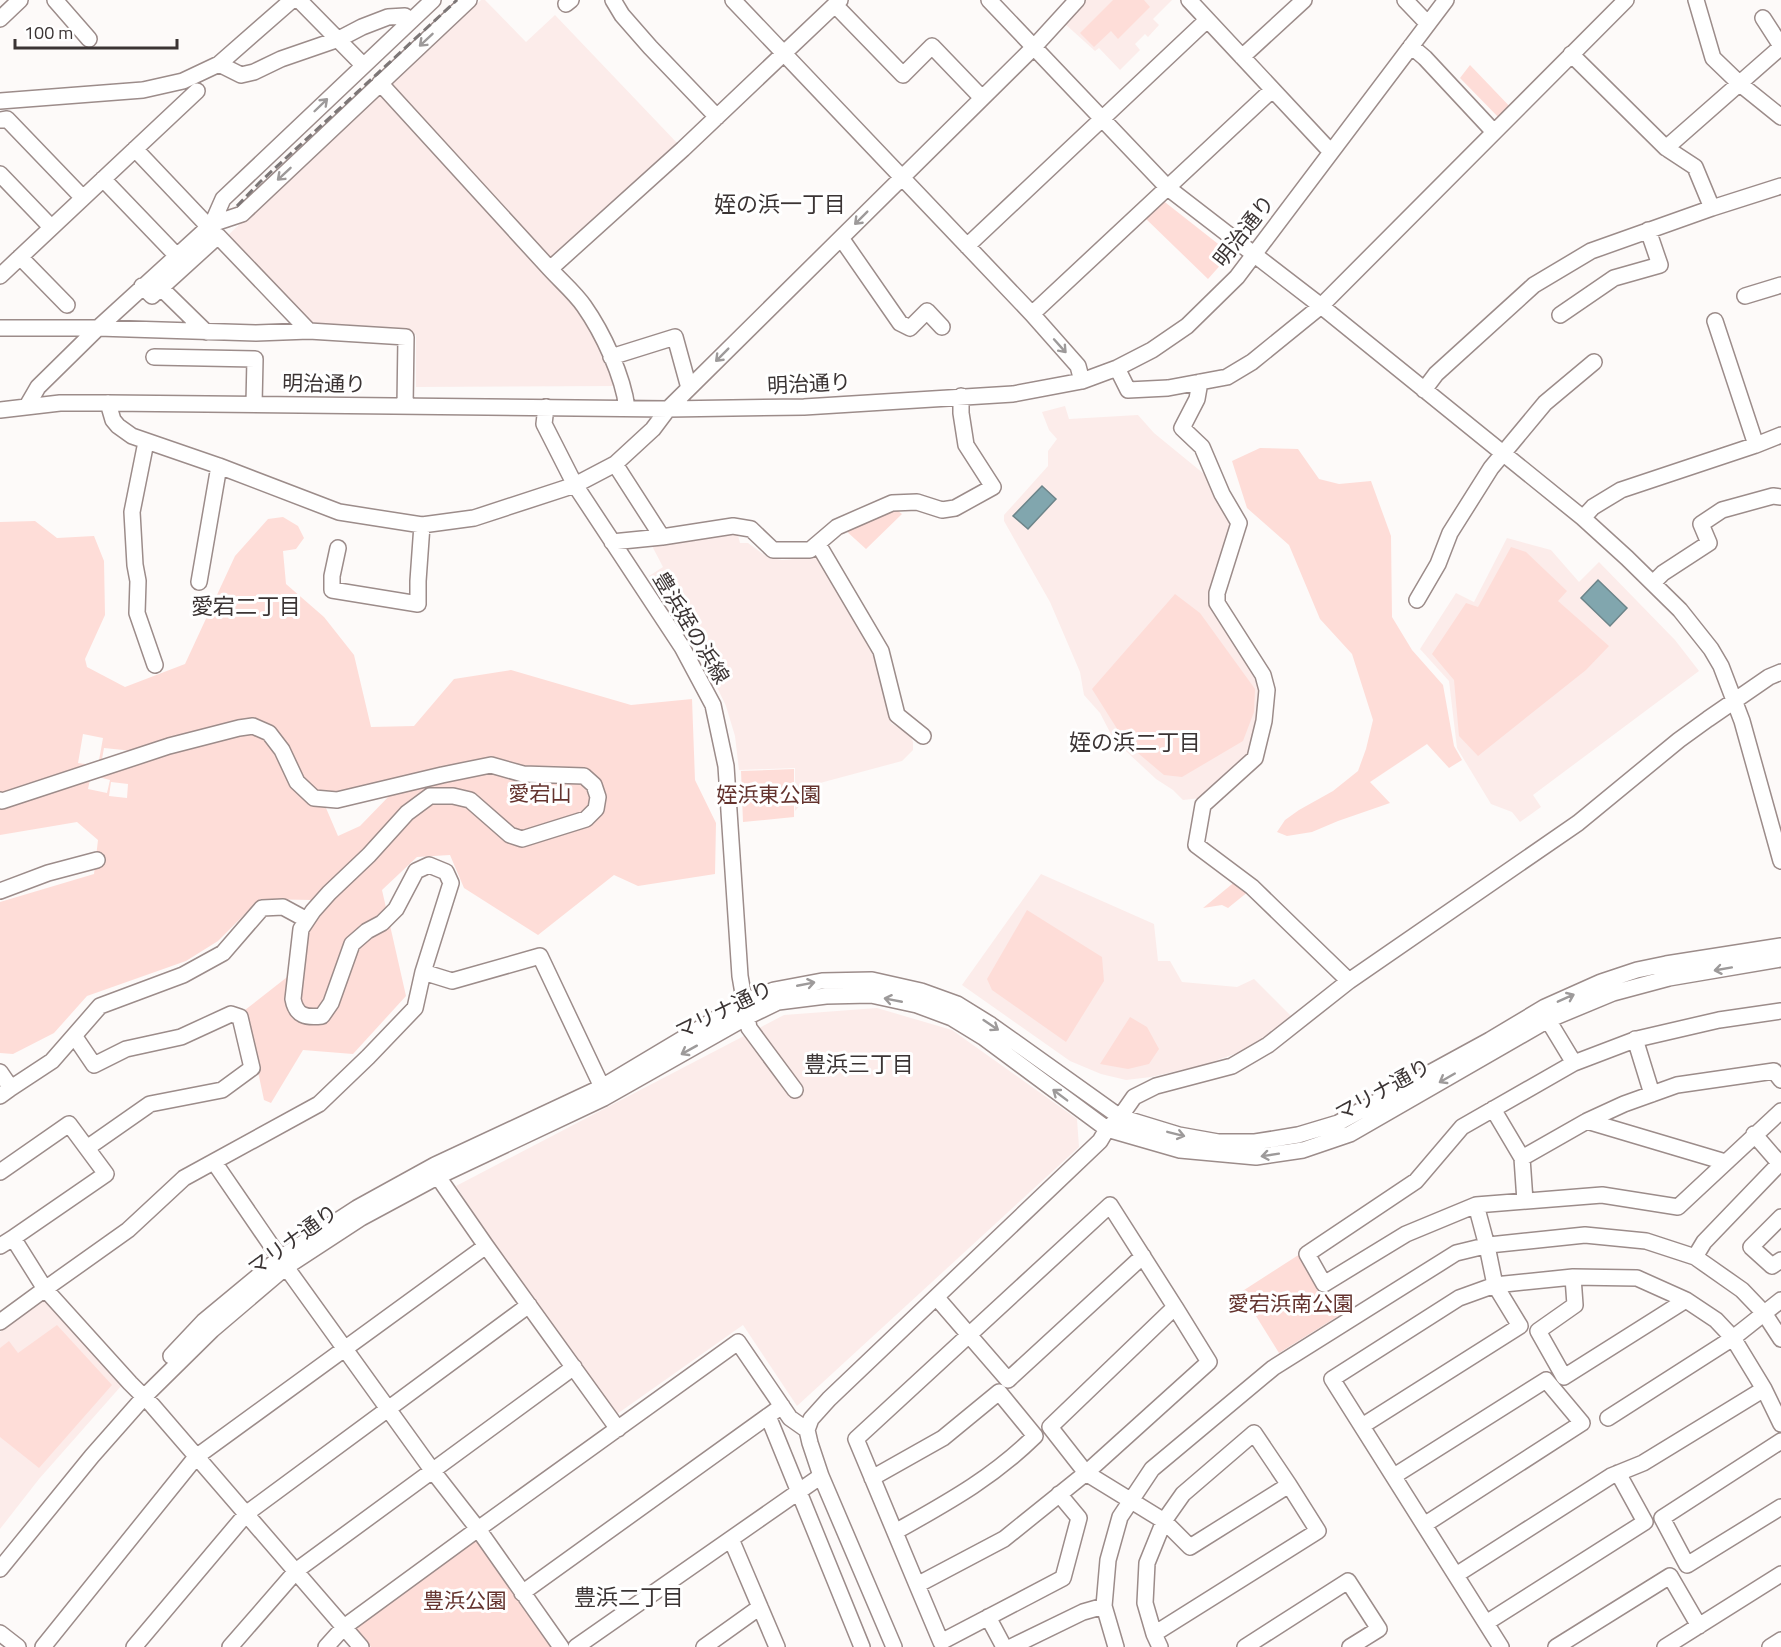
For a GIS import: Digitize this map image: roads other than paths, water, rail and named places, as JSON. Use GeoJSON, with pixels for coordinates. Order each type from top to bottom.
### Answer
{"type":"FeatureCollection","features":[{"type":"Feature","properties":{"kind":"street"},"geometry":{"type":"LineString","coordinates":[[0,19],[20,0]]}},
{"type":"Feature","properties":{"kind":"street"},"geometry":{"type":"LineString","coordinates":[[55,0],[89,39]]}},
{"type":"Feature","properties":{"kind":"street"},"geometry":{"type":"LineString","coordinates":[[0,101],[142,90],[183,81],[219,64],[292,0]]}},
{"type":"Feature","properties":{"kind":"street"},"geometry":{"type":"LineString","coordinates":[[299,0],[363,65]]}},
{"type":"Feature","properties":{"kind":"street"},"geometry":{"type":"LineString","coordinates":[[210,225],[223,198],[433,0]]}},
{"type":"Feature","properties":{"kind":"street"},"geometry":{"type":"LineString","coordinates":[[27,406],[38,387],[142,286],[210,225],[242,214],[469,0]]}},
{"type":"Feature","properties":{"kind":"street"},"geometry":{"type":"LineString","coordinates":[[613,0],[622,15],[650,47],[717,117]]}},
{"type":"Feature","properties":{"kind":"street"},"geometry":{"type":"LineString","coordinates":[[733,0],[1032,314],[1078,366],[1082,381]]}},
{"type":"Feature","properties":{"kind":"street"},"geometry":{"type":"LineString","coordinates":[[989,0],[1168,188],[1321,306],[1583,518],[1653,583],[1691,624],[1721,666],[1734,700],[1746,732],[1780,857]]}},
{"type":"Feature","properties":{"kind":"street"},"geometry":{"type":"LineString","coordinates":[[108,403],[113,420],[132,436],[219,466],[339,512],[422,525],[474,518],[575,484],[615,464],[653,429],[668,409],[1034,47],[1077,0]]}},
{"type":"Feature","properties":{"kind":"street"},"geometry":{"type":"LineString","coordinates":[[1189,0],[1331,152]]}},
{"type":"Feature","properties":{"kind":"street"},"geometry":{"type":"LineString","coordinates":[[1242,57],[1304,0]]}},
{"type":"Feature","properties":{"kind":"street"},"geometry":{"type":"LineString","coordinates":[[1405,0],[1428,24]]}},
{"type":"Feature","properties":{"kind":"street","name":"明治通り"},"geometry":{"type":"LineString","coordinates":[[0,410],[27,406],[108,403],[668,409],[804,407],[1013,394],[1082,381],[1116,368],[1152,350],[1187,326],[1238,277],[1446,0]]}},
{"type":"Feature","properties":{"kind":"street"},"geometry":{"type":"LineString","coordinates":[[1116,368],[1128,390],[1168,388],[1227,377],[1252,362],[1321,306],[1626,0]]}},
{"type":"Feature","properties":{"kind":"street"},"geometry":{"type":"LineString","coordinates":[[1696,0],[1713,58],[1740,84],[1781,117]]}},
{"type":"Feature","properties":{"kind":"street"},"geometry":{"type":"LineString","coordinates":[[549,269],[717,117],[838,3],[903,75],[932,46],[982,98]]}},
{"type":"Feature","properties":{"kind":"street"},"geometry":{"type":"LineString","coordinates":[[219,64],[241,75],[339,39],[388,17],[405,16],[411,21]]}},
{"type":"Feature","properties":{"kind":"street"},"geometry":{"type":"LineString","coordinates":[[1666,148],[1781,46],[1762,18]]}},
{"type":"Feature","properties":{"kind":"street"},"geometry":{"type":"LineString","coordinates":[[967,246],[1207,20]]}},
{"type":"Feature","properties":{"kind":"street"},"geometry":{"type":"LineString","coordinates":[[1411,46],[1494,132]]}},
{"type":"Feature","properties":{"kind":"street"},"geometry":{"type":"LineString","coordinates":[[1571,54],[1666,148],[1695,167],[1712,208]]}},
{"type":"Feature","properties":{"kind":"street"},"geometry":{"type":"LineString","coordinates":[[380,83],[584,305],[602,338],[625,392],[627,408]]}},
{"type":"Feature","properties":{"kind":"street"},"geometry":{"type":"LineString","coordinates":[[1032,314],[1272,90]]}},
{"type":"Feature","properties":{"kind":"street"},"geometry":{"type":"LineString","coordinates":[[0,276],[196,91]]}},
{"type":"Feature","properties":{"kind":"street"},"geometry":{"type":"LineString","coordinates":[[0,120],[7,119],[83,198]]}},
{"type":"Feature","properties":{"kind":"street"},"geometry":{"type":"LineString","coordinates":[[135,149],[210,225]]}},
{"type":"Feature","properties":{"kind":"street"},"geometry":{"type":"LineString","coordinates":[[0,174],[51,227]]}},
{"type":"Feature","properties":{"kind":"street"},"geometry":{"type":"LineString","coordinates":[[103,179],[176,255]]}},
{"type":"Feature","properties":{"kind":"street"},"geometry":{"type":"LineString","coordinates":[[1424,390],[1436,374],[1534,285],[1591,251],[1781,186]]}},
{"type":"Feature","properties":{"kind":"street"},"geometry":{"type":"LineString","coordinates":[[1560,315],[1614,278],[1660,266],[1648,230]]}},
{"type":"Feature","properties":{"kind":"street"},"geometry":{"type":"LineString","coordinates":[[142,286],[152,296],[218,236],[309,332]]}},
{"type":"Feature","properties":{"kind":"street"},"geometry":{"type":"LineString","coordinates":[[841,238],[900,323],[910,328],[927,311],[942,327]]}},
{"type":"Feature","properties":{"kind":"street"},"geometry":{"type":"LineString","coordinates":[[20,257],[67,305]]}},
{"type":"Feature","properties":{"kind":"street"},"geometry":{"type":"LineString","coordinates":[[1745,296],[1781,285]]}},
{"type":"Feature","properties":{"kind":"street"},"geometry":{"type":"LineString","coordinates":[[161,288],[206,332]]}},
{"type":"Feature","properties":{"kind":"street"},"geometry":{"type":"LineString","coordinates":[[1715,321],[1756,445]]}},
{"type":"Feature","properties":{"kind":"street"},"geometry":{"type":"LineString","coordinates":[[0,328],[309,332],[406,337],[405,406]]}},
{"type":"Feature","properties":{"kind":"street"},"geometry":{"type":"LineString","coordinates":[[610,357],[675,337],[689,388]]}},
{"type":"Feature","properties":{"kind":"street"},"geometry":{"type":"LineString","coordinates":[[154,357],[255,359],[254,404]]}},
{"type":"Feature","properties":{"kind":"street"},"geometry":{"type":"LineString","coordinates":[[1417,600],[1438,564],[1450,533],[1491,468],[1545,403],[1594,362]]}},
{"type":"Feature","properties":{"kind":"street"},"geometry":{"type":"LineString","coordinates":[[1200,382],[1197,399],[1182,428],[1202,447],[1222,494],[1239,523],[1217,593],[1217,603],[1263,675],[1267,690],[1264,721],[1255,758],[1203,805],[1196,845],[1252,887],[1349,981]]}},
{"type":"Feature","properties":{"kind":"street"},"geometry":{"type":"LineString","coordinates":[[612,542],[733,526],[751,529],[773,550],[810,550],[837,527],[892,503],[917,502],[942,510],[955,508],[993,487],[966,445],[961,396]]}},
{"type":"Feature","properties":{"kind":"street","name":"豊浜姪の浜線"},"geometry":{"type":"LineString","coordinates":[[546,407],[544,424],[575,484],[695,668],[712,705],[726,766],[740,976],[745,1010],[749,1028],[795,1090]]}},
{"type":"Feature","properties":{"kind":"street"},"geometry":{"type":"LineString","coordinates":[[1583,518],[1593,507],[1621,490],[1781,435]]}},
{"type":"Feature","properties":{"kind":"street"},"geometry":{"type":"LineString","coordinates":[[146,442],[132,512],[138,581],[137,613],[155,665]]}},
{"type":"Feature","properties":{"kind":"street"},"geometry":{"type":"LineString","coordinates":[[615,464],[662,537]]}},
{"type":"Feature","properties":{"kind":"street"},"geometry":{"type":"LineString","coordinates":[[199,582],[219,466]]}},
{"type":"Feature","properties":{"kind":"street"},"geometry":{"type":"LineString","coordinates":[[1653,583],[1663,573],[1709,543],[1701,524],[1722,510],[1780,501]]}},
{"type":"Feature","properties":{"kind":"street"},"geometry":{"type":"LineString","coordinates":[[338,548],[332,576],[332,590],[418,604],[422,525]]}},
{"type":"Feature","properties":{"kind":"street"},"geometry":{"type":"LineString","coordinates":[[818,544],[881,651],[897,715],[923,736]]}},
{"type":"Feature","properties":{"kind":"street"},"geometry":{"type":"LineString","coordinates":[[901,1647],[827,1469],[815,1430],[818,1421],[843,1393],[1115,1132],[1120,1117],[1134,1097],[1156,1086],[1232,1065],[1268,1046],[1349,981],[1578,823],[1678,740],[1734,700],[1769,677],[1781,672]]}},
{"type":"Feature","properties":{"kind":"street"},"geometry":{"type":"LineString","coordinates":[[0,800],[30,793],[131,758],[239,728],[254,726],[269,734],[282,750],[297,782],[314,798],[337,800],[491,765],[523,774],[584,776],[594,785],[598,797],[596,809],[586,819],[522,839],[510,835],[470,800],[453,796],[430,796],[407,813],[369,855],[329,893],[307,920],[301,930],[293,999],[294,1008],[299,1014],[310,1018],[322,1016],[331,1003],[352,944],[367,931],[382,923],[396,909],[416,871],[429,865],[446,872],[451,883],[423,972],[415,1008],[319,1104],[184,1178],[128,1230],[0,1323]]}},
{"type":"Feature","properties":{"kind":"street"},"geometry":{"type":"LineString","coordinates":[[0,891],[48,873],[97,860]]}},
{"type":"Feature","properties":{"kind":"street"},"geometry":{"type":"LineString","coordinates":[[0,1072],[6,1092],[52,1061],[100,1006],[183,975],[223,953],[262,908],[283,907],[307,920]]}},
{"type":"Feature","properties":{"kind":"street","name":"マリナ通り"},"geometry":{"type":"LineString","coordinates":[[0,1569],[142,1393],[204,1321],[283,1263],[361,1218],[437,1170],[602,1087],[745,1010],[778,1002],[826,996],[872,995],[918,1005],[952,1018],[983,1037],[1115,1132],[1180,1150],[1256,1157],[1302,1150],[1350,1134],[1601,982],[1637,970],[1781,946]]}},
{"type":"Feature","properties":{"kind":"street"},"geometry":{"type":"LineString","coordinates":[[423,972],[452,981],[540,956],[602,1087]]}},
{"type":"Feature","properties":{"kind":"street","name":"マリナ通り"},"geometry":{"type":"LineString","coordinates":[[437,1170],[604,1098],[774,990],[822,981],[872,980],[921,991],[957,1004],[991,1025],[1120,1117],[1179,1135],[1218,1142],[1256,1142],[1299,1135],[1338,1123],[1490,1040],[1546,1014],[1669,978],[1781,959]]}},
{"type":"Feature","properties":{"kind":"street"},"geometry":{"type":"LineString","coordinates":[[1781,1011],[1719,1020],[1635,1039],[1574,1064],[1462,1127],[1416,1180],[1307,1254],[1324,1284],[1406,1234],[1476,1206],[1602,1195],[1678,1207],[1781,1111]]}},
{"type":"Feature","properties":{"kind":"street"},"geometry":{"type":"LineString","coordinates":[[75,1037],[94,1065],[126,1050],[181,1037],[231,1014],[240,1017],[252,1068],[222,1090],[150,1104],[87,1148]]}},
{"type":"Feature","properties":{"kind":"street"},"geometry":{"type":"LineString","coordinates":[[1546,1014],[1574,1064]]}},
{"type":"Feature","properties":{"kind":"street"},"geometry":{"type":"LineString","coordinates":[[1635,1039],[1653,1094]]}},
{"type":"Feature","properties":{"kind":"street"},"geometry":{"type":"LineString","coordinates":[[1522,1158],[1587,1121],[1677,1085],[1774,1071],[1781,1080]]}},
{"type":"Feature","properties":{"kind":"street"},"geometry":{"type":"LineString","coordinates":[[1493,1109],[1522,1158],[1525,1201]]}},
{"type":"Feature","properties":{"kind":"street"},"geometry":{"type":"LineString","coordinates":[[1587,1121],[1725,1162]]}},
{"type":"Feature","properties":{"kind":"street"},"geometry":{"type":"LineString","coordinates":[[0,1172],[69,1124],[106,1174],[6,1242],[45,1289],[142,1393],[196,1457],[248,1513],[361,1647]]}},
{"type":"Feature","properties":{"kind":"street"},"geometry":{"type":"LineString","coordinates":[[1695,1257],[1704,1242],[1780,1163],[1754,1134]]}},
{"type":"Feature","properties":{"kind":"street"},"geometry":{"type":"LineString","coordinates":[[214,1162],[283,1263],[432,1470],[478,1529],[561,1647]]}},
{"type":"Feature","properties":{"kind":"street"},"geometry":{"type":"LineString","coordinates":[[437,1170],[486,1246],[618,1429]]}},
{"type":"Feature","properties":{"kind":"street"},"geometry":{"type":"LineString","coordinates":[[917,1585],[1004,1539],[1059,1494],[1086,1473],[1209,1362],[1110,1205],[856,1439],[872,1478],[895,1532],[917,1585],[941,1642],[1063,1578],[1079,1518],[1059,1494]]}},
{"type":"Feature","properties":{"kind":"street"},"geometry":{"type":"LineString","coordinates":[[1362,1426],[1520,1326],[1495,1285],[1476,1206]]}},
{"type":"Feature","properties":{"kind":"street"},"geometry":{"type":"LineString","coordinates":[[1778,1267],[1751,1246],[1781,1217]]}},
{"type":"Feature","properties":{"kind":"street"},"geometry":{"type":"LineString","coordinates":[[1116,1647],[1104,1606],[1108,1560],[1120,1517],[1152,1469],[1273,1368],[1456,1253],[1487,1246],[1585,1235],[1646,1240],[1695,1257],[1742,1290],[1764,1313],[1781,1339]]}},
{"type":"Feature","properties":{"kind":"street"},"geometry":{"type":"LineString","coordinates":[[43,1647],[196,1457],[486,1246]]}},
{"type":"Feature","properties":{"kind":"street"},"geometry":{"type":"LineString","coordinates":[[939,1301],[1008,1380],[1143,1256]]}},
{"type":"Feature","properties":{"kind":"street"},"geometry":{"type":"LineString","coordinates":[[1573,1277],[1575,1305],[1538,1331],[1564,1377],[1686,1300]]}},
{"type":"Feature","properties":{"kind":"street"},"geometry":{"type":"LineString","coordinates":[[1501,1647],[1332,1378],[1459,1298],[1495,1285],[1573,1277],[1637,1278],[1686,1300],[1716,1320],[1733,1338],[1764,1389],[1781,1424]]}},
{"type":"Feature","properties":{"kind":"street"},"geometry":{"type":"LineString","coordinates":[[1608,1419],[1733,1338],[1781,1300]]}},
{"type":"Feature","properties":{"kind":"street"},"geometry":{"type":"LineString","coordinates":[[894,1647],[821,1476],[807,1430],[811,1419],[829,1399],[939,1301]]}},
{"type":"Feature","properties":{"kind":"street"},"geometry":{"type":"LineString","coordinates":[[134,1647],[248,1513],[529,1305]]}},
{"type":"Feature","properties":{"kind":"street"},"geometry":{"type":"LineString","coordinates":[[1175,1307],[1050,1427],[1086,1473],[1164,1521],[1190,1547],[1288,1485]]}},
{"type":"Feature","properties":{"kind":"street"},"geometry":{"type":"LineString","coordinates":[[326,1647],[344,1627],[738,1342],[790,1418],[807,1430]]}},
{"type":"Feature","properties":{"kind":"street"},"geometry":{"type":"LineString","coordinates":[[230,1647],[297,1570],[574,1367]]}},
{"type":"Feature","properties":{"kind":"street"},"geometry":{"type":"LineString","coordinates":[[1394,1476],[1546,1380],[1582,1424],[1424,1525]]}},
{"type":"Feature","properties":{"kind":"street"},"geometry":{"type":"LineString","coordinates":[[1456,1575],[1611,1476],[1643,1463],[1764,1389]]}},
{"type":"Feature","properties":{"kind":"street"},"geometry":{"type":"LineString","coordinates":[[872,1478],[944,1438],[999,1392],[1035,1436],[1009,1461],[960,1496],[895,1532]]}},
{"type":"Feature","properties":{"kind":"street","name":"マリナ通り"},"geometry":{"type":"LineString","coordinates":[[0,1554],[85,1447],[142,1393]]}},
{"type":"Feature","properties":{"kind":"street"},"geometry":{"type":"LineString","coordinates":[[522,1593],[782,1406]]}},
{"type":"Feature","properties":{"kind":"street"},"geometry":{"type":"LineString","coordinates":[[768,1416],[862,1647]]}},
{"type":"Feature","properties":{"kind":"street"},"geometry":{"type":"LineString","coordinates":[[1254,1433],[1318,1532],[1157,1640],[1145,1603],[1147,1563],[1164,1521],[1183,1494],[1254,1433]]}},
{"type":"Feature","properties":{"kind":"street"},"geometry":{"type":"LineString","coordinates":[[1781,1441],[1662,1518],[1687,1565],[1781,1507]]}},
{"type":"Feature","properties":{"kind":"street"},"geometry":{"type":"LineString","coordinates":[[1486,1623],[1645,1522],[1618,1473]]}},
{"type":"Feature","properties":{"kind":"street"},"geometry":{"type":"LineString","coordinates":[[576,1647],[821,1476]]}},
{"type":"Feature","properties":{"kind":"street"},"geometry":{"type":"LineString","coordinates":[[731,1539],[777,1647]]}},
{"type":"Feature","properties":{"kind":"street"},"geometry":{"type":"LineString","coordinates":[[1665,1647],[1781,1574]]}},
{"type":"Feature","properties":{"kind":"street"},"geometry":{"type":"LineString","coordinates":[[1557,1647],[1670,1576],[1699,1626]]}},
{"type":"Feature","properties":{"kind":"street"},"geometry":{"type":"LineString","coordinates":[[1245,1647],[1348,1581],[1379,1629],[1350,1647]]}},
{"type":"Feature","properties":{"kind":"street"},"geometry":{"type":"LineString","coordinates":[[704,1647],[760,1606]]}},
{"type":"Feature","properties":{"kind":"street"},"geometry":{"type":"LineString","coordinates":[[1011,1647],[1083,1612],[1104,1606]]}},
{"type":"Feature","properties":{"kind":"street"},"geometry":{"type":"LineString","coordinates":[[988,1617],[1004,1647]]}},
{"type":"Feature","properties":{"kind":"street"},"geometry":{"type":"LineString","coordinates":[[0,1633],[18,1647]]}},
{"type":"Feature","properties":{"kind":"street"},"geometry":{"type":"LineString","coordinates":[[1770,1647],[1781,1640]]}},
{"type":"Feature","properties":{"kind":"water"},"geometry":{"type":"Polygon","coordinates":[[[1042,486],[1056,499],[1028,529],[1013,516],[1042,486]]]}},
{"type":"Feature","properties":{"kind":"water"},"geometry":{"type":"Polygon","coordinates":[[[1598,580],[1627,608],[1610,626],[1581,598],[1598,580]]]}},
{"type":"Feature","properties":{"kind":"railway"},"geometry":{"type":"LineString","coordinates":[[237,206],[457,0]]}},
{"type":"Feature","properties":{"kind":"district","name":"姪の浜一丁目"},"geometry":{"type":"Point","coordinates":[780,204]}},
{"type":"Feature","properties":{"kind":"district","name":"愛宕二丁目"},"geometry":{"type":"Point","coordinates":[246,606]}},
{"type":"Feature","properties":{"kind":"district","name":"姪の浜二丁目"},"geometry":{"type":"Point","coordinates":[1135,742]}},
{"type":"Feature","properties":{"kind":"district","name":"豊浜三丁目"},"geometry":{"type":"Point","coordinates":[859,1064]}},
{"type":"Feature","properties":{"kind":"district","name":"豊浜二丁目"},"geometry":{"type":"Point","coordinates":[629,1597]}},
{"type":"Feature","properties":{"kind":"park label","name":"愛宕山"},"geometry":{"type":"Point","coordinates":[540,794]}},
{"type":"Feature","properties":{"kind":"park label","name":"姪浜東公園"},"geometry":{"type":"Point","coordinates":[769,795]}},
{"type":"Feature","properties":{"kind":"park label","name":"愛宕浜南公園"},"geometry":{"type":"Point","coordinates":[1291,1304]}},
{"type":"Feature","properties":{"kind":"park label","name":"豊浜公園"},"geometry":{"type":"Point","coordinates":[465,1601]}}]}
